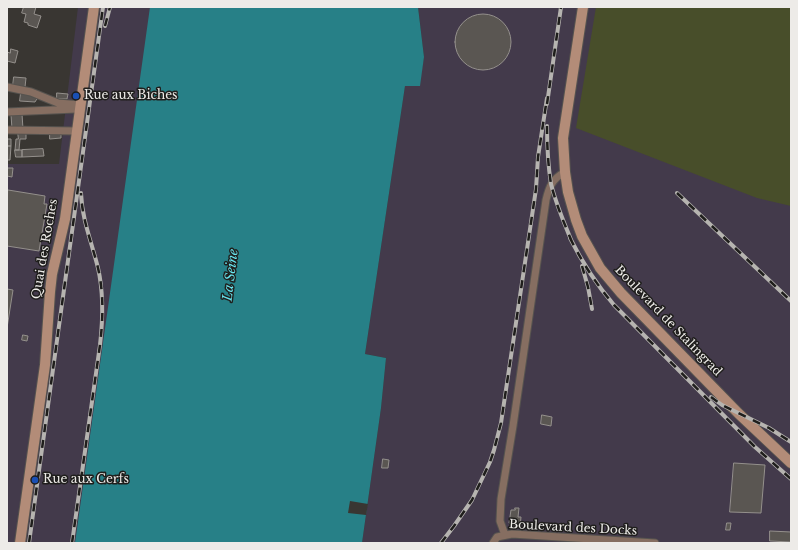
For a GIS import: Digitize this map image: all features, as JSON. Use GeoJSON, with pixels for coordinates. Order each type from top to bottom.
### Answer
{"type":"FeatureCollection","features":[{"type":"Feature","properties":{"kind":"street","name":"Quai des Roches"},"geometry":{"type":"LineString","coordinates":[[20,543],[45,365],[52,274],[65,219],[94,7]]}},
{"type":"Feature","properties":{"kind":"street","name":"Boulevard de Stalingrad"},"geometry":{"type":"LineString","coordinates":[[582,7],[563,138],[568,192],[576,220],[590,252],[608,278],[738,413],[791,463]]}},
{"type":"Feature","properties":{"kind":"street"},"geometry":{"type":"LineString","coordinates":[[7,87],[31,92],[58,103],[80,108]]}},
{"type":"Feature","properties":{"kind":"street"},"geometry":{"type":"LineString","coordinates":[[7,112],[80,108]]}},
{"type":"Feature","properties":{"kind":"street"},"geometry":{"type":"LineString","coordinates":[[7,130],[77,131]]}},
{"type":"Feature","properties":{"kind":"street"},"geometry":{"type":"LineString","coordinates":[[505,536],[500,521],[500,509],[546,200],[551,184],[565,172]]}},
{"type":"Feature","properties":{"kind":"street","name":"Boulevard des Docks"},"geometry":{"type":"LineString","coordinates":[[493,543],[497,537],[512,534],[655,543]]}},
{"type":"Feature","properties":{"kind":"shaded area"},"geometry":{"type":"Polygon","coordinates":[[[78,7],[189,7],[107,543],[7,543],[7,164],[59,164],[78,7]]]}},
{"type":"Feature","properties":{"kind":"shaded area"},"geometry":{"type":"Polygon","coordinates":[[[418,7],[791,7],[791,543],[362,543],[381,408],[386,358],[365,354],[405,86],[419,86],[424,57],[418,7]]]}},
{"type":"Feature","properties":{"kind":"green space"},"geometry":{"type":"Polygon","coordinates":[[[596,7],[791,7],[791,206],[757,198],[576,128],[596,7]]]}},
{"type":"Feature","properties":{"kind":"water","name":"La Seine"},"geometry":{"type":"Polygon","coordinates":[[[150,7],[418,7],[424,57],[420,86],[405,86],[365,354],[386,358],[381,408],[362,543],[75,543],[150,7]]]}},
{"type":"Feature","properties":{"kind":"pier"},"geometry":{"type":"Polygon","coordinates":[[[350,501],[368,504],[366,515],[348,513],[350,501]]]}},
{"type":"Feature","properties":{"kind":"building"},"geometry":{"type":"Polygon","coordinates":[[[24,7],[36,7],[34,14],[41,16],[37,28],[24,22],[26,14],[22,13],[24,7]]]}},
{"type":"Feature","properties":{"kind":"building"},"geometry":{"type":"Polygon","coordinates":[[[477,14],[489,14],[503,22],[511,36],[509,53],[503,62],[489,70],[477,70],[467,65],[460,58],[455,48],[455,36],[460,26],[467,19],[477,14]]]}},
{"type":"Feature","properties":{"kind":"building"},"geometry":{"type":"Polygon","coordinates":[[[11,49],[18,51],[15,63],[7,61],[7,52],[10,53],[11,49]]]}},
{"type":"Feature","properties":{"kind":"building"},"geometry":{"type":"Polygon","coordinates":[[[14,77],[26,78],[25,87],[13,86],[14,77]]]}},
{"type":"Feature","properties":{"kind":"building"},"geometry":{"type":"Polygon","coordinates":[[[21,93],[38,97],[35,102],[20,101],[21,93]]]}},
{"type":"Feature","properties":{"kind":"building"},"geometry":{"type":"Polygon","coordinates":[[[57,93],[68,94],[67,99],[57,99],[57,93]]]}},
{"type":"Feature","properties":{"kind":"building"},"geometry":{"type":"Polygon","coordinates":[[[22,114],[23,129],[12,129],[11,115],[22,114]]]}},
{"type":"Feature","properties":{"kind":"building"},"geometry":{"type":"Polygon","coordinates":[[[18,132],[26,132],[26,139],[20,139],[19,150],[15,150],[16,139],[18,139],[18,132]]]}},
{"type":"Feature","properties":{"kind":"building"},"geometry":{"type":"Polygon","coordinates":[[[50,132],[61,132],[61,138],[50,139],[50,132]]]}},
{"type":"Feature","properties":{"kind":"building"},"geometry":{"type":"Polygon","coordinates":[[[7,139],[11,139],[11,146],[7,146],[7,139]]]}},
{"type":"Feature","properties":{"kind":"building"},"geometry":{"type":"Polygon","coordinates":[[[7,146],[11,146],[10,160],[7,160],[7,146]]]}},
{"type":"Feature","properties":{"kind":"building"},"geometry":{"type":"Polygon","coordinates":[[[43,149],[44,156],[22,157],[22,150],[43,149]]]}},
{"type":"Feature","properties":{"kind":"building"},"geometry":{"type":"Polygon","coordinates":[[[15,150],[22,150],[22,157],[16,157],[15,150]]]}},
{"type":"Feature","properties":{"kind":"building"},"geometry":{"type":"Polygon","coordinates":[[[7,168],[13,168],[12,177],[7,176],[7,168]]]}},
{"type":"Feature","properties":{"kind":"building"},"geometry":{"type":"Polygon","coordinates":[[[8,190],[45,196],[44,204],[47,204],[39,251],[7,246],[8,190]]]}},
{"type":"Feature","properties":{"kind":"building"},"geometry":{"type":"Polygon","coordinates":[[[7,289],[13,290],[7,328],[7,289]]]}},
{"type":"Feature","properties":{"kind":"building"},"geometry":{"type":"Polygon","coordinates":[[[23,335],[28,336],[27,341],[22,340],[23,335]]]}},
{"type":"Feature","properties":{"kind":"building"},"geometry":{"type":"Polygon","coordinates":[[[542,415],[552,417],[551,426],[541,424],[542,415]]]}},
{"type":"Feature","properties":{"kind":"building"},"geometry":{"type":"Polygon","coordinates":[[[383,459],[389,460],[388,468],[382,468],[383,459]]]}},
{"type":"Feature","properties":{"kind":"building"},"geometry":{"type":"Polygon","coordinates":[[[734,463],[765,465],[761,513],[730,512],[734,463]]]}},
{"type":"Feature","properties":{"kind":"building"},"geometry":{"type":"Polygon","coordinates":[[[515,508],[519,508],[518,517],[521,517],[520,527],[509,523],[511,510],[515,510],[515,508]]]}},
{"type":"Feature","properties":{"kind":"building"},"geometry":{"type":"Polygon","coordinates":[[[727,523],[731,523],[730,530],[726,530],[727,523]]]}},
{"type":"Feature","properties":{"kind":"building"},"geometry":{"type":"Polygon","coordinates":[[[770,531],[791,532],[791,542],[770,541],[770,531]]]}},
{"type":"Feature","properties":{"kind":"railway"},"geometry":{"type":"LineString","coordinates":[[29,543],[103,7]]}},
{"type":"Feature","properties":{"kind":"railway"},"geometry":{"type":"LineString","coordinates":[[105,26],[110,7]]}},
{"type":"Feature","properties":{"kind":"railway"},"geometry":{"type":"LineString","coordinates":[[547,104],[561,7]]}},
{"type":"Feature","properties":{"kind":"railway"},"geometry":{"type":"LineString","coordinates":[[441,543],[472,500],[490,462],[501,423],[536,189],[538,157],[547,98]]}},
{"type":"Feature","properties":{"kind":"railway"},"geometry":{"type":"LineString","coordinates":[[547,126],[551,184],[572,242]]}},
{"type":"Feature","properties":{"kind":"railway"},"geometry":{"type":"LineString","coordinates":[[72,543],[100,345],[102,316],[100,278],[85,222],[81,193]]}},
{"type":"Feature","properties":{"kind":"railway"},"geometry":{"type":"LineString","coordinates":[[677,193],[791,301]]}},
{"type":"Feature","properties":{"kind":"railway"},"geometry":{"type":"LineString","coordinates":[[570,238],[590,273],[614,305],[755,447],[791,479]]}},
{"type":"Feature","properties":{"kind":"railway"},"geometry":{"type":"LineString","coordinates":[[582,266],[592,309]]}},
{"type":"Feature","properties":{"kind":"railway"},"geometry":{"type":"LineString","coordinates":[[711,397],[722,405],[769,428],[791,442]]}},
{"type":"Feature","properties":{"kind":"place","name":"Rue aux Biches"},"geometry":{"type":"Point","coordinates":[76,96]}},
{"type":"Feature","properties":{"kind":"place","name":"Rue aux Cerfs"},"geometry":{"type":"Point","coordinates":[35,480]}}]}
